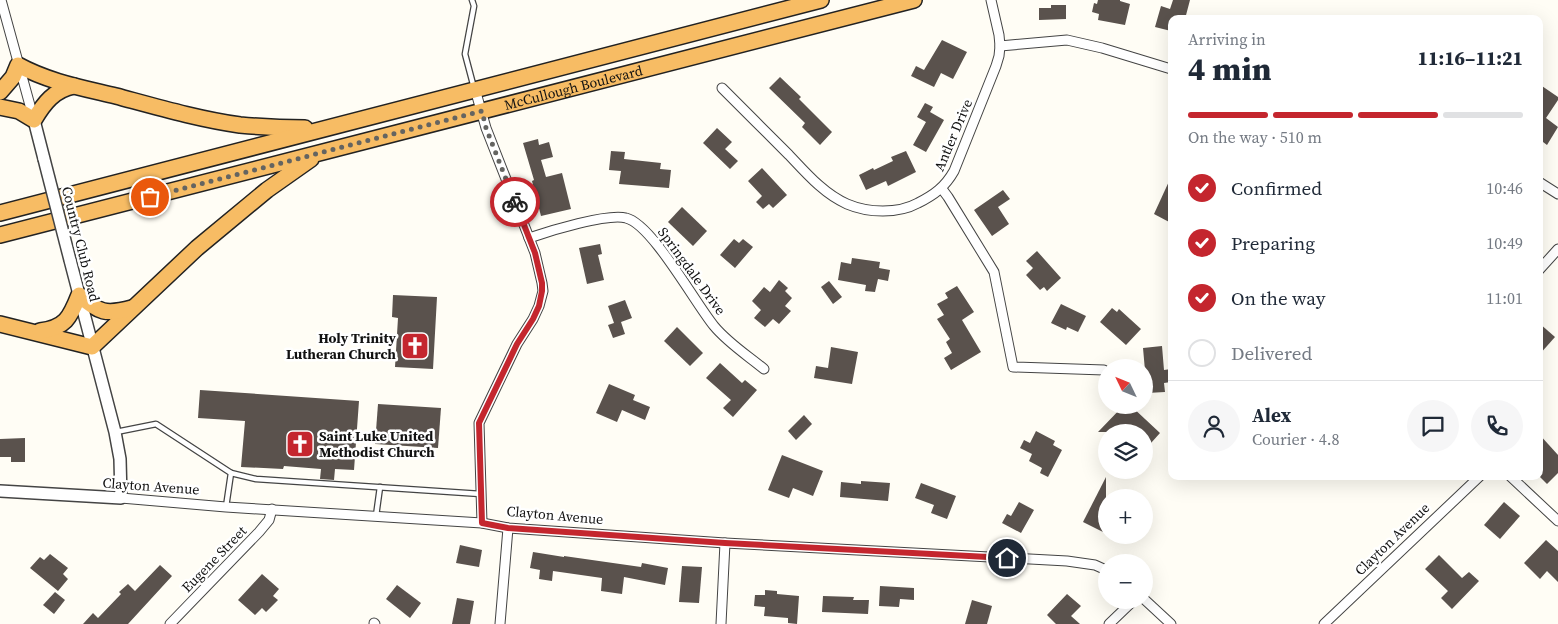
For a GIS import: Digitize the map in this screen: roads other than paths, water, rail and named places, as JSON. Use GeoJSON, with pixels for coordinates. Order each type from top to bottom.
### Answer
{"type":"FeatureCollection","features":[{"type":"Feature","properties":{"kind":"highway","name":"McCullough Boulevard"},"geometry":{"type":"LineString","coordinates":[[0,212],[821,0]]}},
{"type":"Feature","properties":{"kind":"highway"},"geometry":{"type":"LineString","coordinates":[[880,9],[895,0]]}},
{"type":"Feature","properties":{"kind":"highway","name":"McCullough Boulevard"},"geometry":{"type":"LineString","coordinates":[[0,235],[914,0]]}},
{"type":"Feature","properties":{"kind":"highway"},"geometry":{"type":"LineString","coordinates":[[692,34],[695,55]]}},
{"type":"Feature","properties":{"kind":"highway"},"geometry":{"type":"LineString","coordinates":[[0,92],[13,77],[18,65],[36,75],[74,86],[198,117],[270,128],[326,128]]}},
{"type":"Feature","properties":{"kind":"highway"},"geometry":{"type":"LineString","coordinates":[[0,106],[19,111],[34,120],[40,109],[53,95],[74,86]]}},
{"type":"Feature","properties":{"kind":"highway"},"geometry":{"type":"LineString","coordinates":[[0,324],[92,347],[197,248],[266,190],[318,154]]}},
{"type":"Feature","properties":{"kind":"highway"},"geometry":{"type":"LineString","coordinates":[[33,332],[52,329],[64,322],[73,310],[79,295],[93,307],[100,310],[117,312],[133,308]]}},
{"type":"Feature","properties":{"kind":"street","name":"Country Club Road"},"geometry":{"type":"LineString","coordinates":[[1,0],[115,432],[120,459],[121,498]]}},
{"type":"Feature","properties":{"kind":"street","name":"Antler Drive"},"geometry":{"type":"LineString","coordinates":[[722,88],[813,179],[836,198],[847,204],[877,210],[903,209],[914,206],[942,189],[949,181],[996,66],[1000,46],[991,0]]}},
{"type":"Feature","properties":{"kind":"street"},"geometry":{"type":"LineString","coordinates":[[1000,46],[1067,40],[1102,48],[1168,68]]}},
{"type":"Feature","properties":{"kind":"street"},"geometry":{"type":"LineString","coordinates":[[475,90],[486,128],[529,238],[542,283],[542,298],[533,319],[517,344],[479,423],[482,523]]}},
{"type":"Feature","properties":{"kind":"street"},"geometry":{"type":"LineString","coordinates":[[1543,185],[1558,194]]}},
{"type":"Feature","properties":{"kind":"street"},"geometry":{"type":"LineString","coordinates":[[942,189],[994,272],[1013,367],[1098,370]]}},
{"type":"Feature","properties":{"kind":"street","name":"Springdale Drive"},"geometry":{"type":"LineString","coordinates":[[529,238],[612,217],[621,217],[634,221],[652,238],[715,327],[733,345],[764,369]]}},
{"type":"Feature","properties":{"kind":"street"},"geometry":{"type":"LineString","coordinates":[[1543,266],[1558,249]]}},
{"type":"Feature","properties":{"kind":"street","name":"Clayton Avenue"},"geometry":{"type":"LineString","coordinates":[[1324,624],[1476,480]]}},
{"type":"Feature","properties":{"kind":"street"},"geometry":{"type":"LineString","coordinates":[[1514,480],[1558,521]]}},
{"type":"Feature","properties":{"kind":"street","name":"Clayton Avenue"},"geometry":{"type":"LineString","coordinates":[[0,491],[482,523],[508,528],[725,543],[1067,561],[1098,566]]}},
{"type":"Feature","properties":{"kind":"street","name":"Eugene Street"},"geometry":{"type":"LineString","coordinates":[[170,624],[259,532],[269,520],[272,509]]}},
{"type":"Feature","properties":{"kind":"street"},"geometry":{"type":"LineString","coordinates":[[500,624],[508,528]]}},
{"type":"Feature","properties":{"kind":"street"},"geometry":{"type":"LineString","coordinates":[[721,624],[725,543]]}},
{"type":"Feature","properties":{"kind":"street"},"geometry":{"type":"LineString","coordinates":[[1153,607],[1171,624]]}},
{"type":"Feature","properties":{"kind":"street"},"geometry":{"type":"LineString","coordinates":[[1109,624],[1125,609]]}},
{"type":"Feature","properties":{"kind":"lane"},"geometry":{"type":"LineString","coordinates":[[472,0],[474,6],[465,54],[475,90]]}},
{"type":"Feature","properties":{"kind":"lane"},"geometry":{"type":"LineString","coordinates":[[115,432],[156,424],[231,473],[256,479],[481,494]]}},
{"type":"Feature","properties":{"kind":"lane"},"geometry":{"type":"LineString","coordinates":[[226,507],[231,473]]}},
{"type":"Feature","properties":{"kind":"lane"},"geometry":{"type":"LineString","coordinates":[[376,516],[380,487]]}},
{"type":"Feature","properties":{"kind":"place","name":"Holy Trinity Lutheran Church"},"geometry":{"type":"Point","coordinates":[415,346]}},
{"type":"Feature","properties":{"kind":"place","name":"Saint Luke United Methodist Church"},"geometry":{"type":"Point","coordinates":[300,444]}}]}
